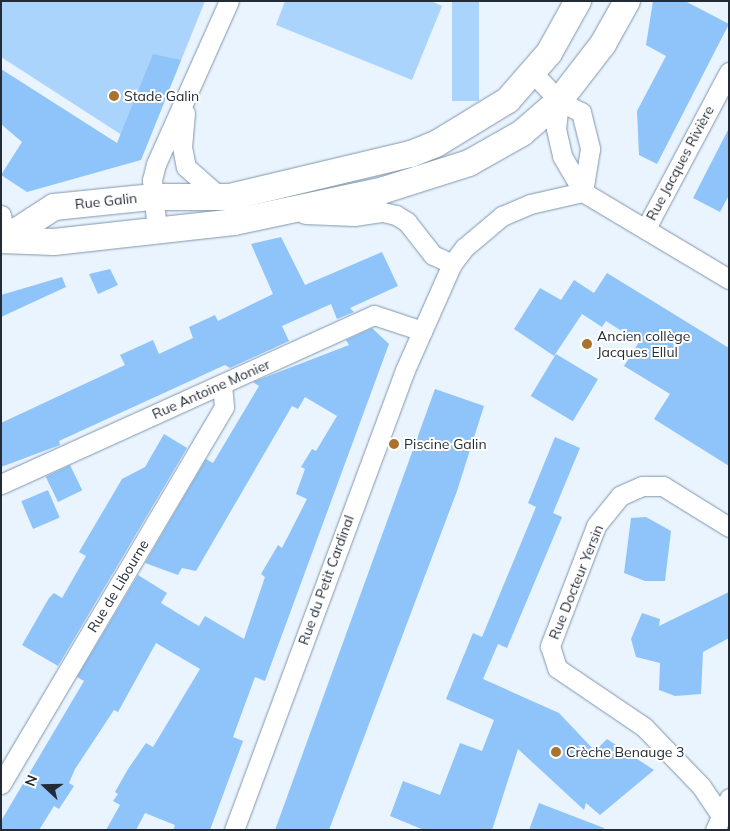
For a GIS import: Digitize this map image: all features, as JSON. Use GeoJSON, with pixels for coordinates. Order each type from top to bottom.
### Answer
{"type":"FeatureCollection","features":[{"type":"Feature","properties":{"kind":"main road"},"geometry":{"type":"LineString","coordinates":[[153,197],[222,198],[411,154],[436,144],[492,111],[534,74],[566,28],[578,1]]}},
{"type":"Feature","properties":{"kind":"main road","name":"Rue Galin"},"geometry":{"type":"LineString","coordinates":[[3,231],[54,242],[276,213],[384,190],[469,162],[522,133],[559,101],[603,44],[627,1]]}},
{"type":"Feature","properties":{"kind":"main road","name":"Rue Galin"},"geometry":{"type":"LineString","coordinates":[[3,231],[54,207],[153,197]]}},
{"type":"Feature","properties":{"kind":"street","name":"Rue Galin"},"geometry":{"type":"LineString","coordinates":[[153,197],[156,164],[230,1]]}},
{"type":"Feature","properties":{"kind":"street","name":"Rue Jacques Rivière"},"geometry":{"type":"LineString","coordinates":[[646,228],[729,72]]}},
{"type":"Feature","properties":{"kind":"street"},"geometry":{"type":"LineString","coordinates":[[534,74],[559,101],[581,112],[590,149],[583,192]]}},
{"type":"Feature","properties":{"kind":"street"},"geometry":{"type":"LineString","coordinates":[[186,100],[182,147],[186,167],[222,198]]}},
{"type":"Feature","properties":{"kind":"street"},"geometry":{"type":"LineString","coordinates":[[559,101],[556,128],[562,156],[583,192],[729,279]]}},
{"type":"Feature","properties":{"kind":"street","name":"Rue du Petit Cardinal"},"geometry":{"type":"LineString","coordinates":[[234,830],[422,331],[452,264],[480,232],[502,216],[530,204],[583,192]]}},
{"type":"Feature","properties":{"kind":"street"},"geometry":{"type":"LineString","coordinates":[[153,197],[157,230]]}},
{"type":"Feature","properties":{"kind":"street"},"geometry":{"type":"LineString","coordinates":[[276,213],[354,216],[383,212],[396,215],[407,222],[433,255],[452,264]]}},
{"type":"Feature","properties":{"kind":"street","name":"Rue Antoine Monier"},"geometry":{"type":"LineString","coordinates":[[1,484],[222,386],[374,315],[422,331]]}},
{"type":"Feature","properties":{"kind":"street","name":"Rue de Libourne"},"geometry":{"type":"LineString","coordinates":[[1,784],[7,761],[224,407],[222,386]]}},
{"type":"Feature","properties":{"kind":"street","name":"Rue Docteur Yersin"},"geometry":{"type":"LineString","coordinates":[[723,814],[701,786],[644,727],[557,668],[550,646],[596,526],[620,496],[642,486],[663,486],[729,527]]}},
{"type":"Feature","properties":{"kind":"shaded area","name":"Stade Galin"},"geometry":{"type":"Polygon","coordinates":[[[1,1],[205,1],[145,150],[1,57],[1,1]]]}},
{"type":"Feature","properties":{"kind":"shaded area"},"geometry":{"type":"Polygon","coordinates":[[[285,1],[431,1],[442,6],[412,80],[276,25],[285,1]]]}},
{"type":"Feature","properties":{"kind":"shaded area"},"geometry":{"type":"Polygon","coordinates":[[[452,1],[479,1],[479,101],[452,101],[452,1]]]}},
{"type":"Feature","properties":{"kind":"building"},"geometry":{"type":"Polygon","coordinates":[[[653,1],[685,1],[729,24],[657,164],[639,155],[637,111],[666,56],[646,45],[653,1]]]}},
{"type":"Feature","properties":{"kind":"building"},"geometry":{"type":"Polygon","coordinates":[[[153,54],[181,60],[141,160],[27,192],[1,175],[22,142],[1,124],[1,69],[117,143],[153,54]]]}},
{"type":"Feature","properties":{"kind":"building"},"geometry":{"type":"Polygon","coordinates":[[[729,128],[729,195],[720,212],[693,198],[729,128]]]}},
{"type":"Feature","properties":{"kind":"building"},"geometry":{"type":"Polygon","coordinates":[[[281,237],[305,285],[382,252],[398,286],[350,308],[354,312],[337,319],[331,304],[282,326],[289,341],[230,368],[225,365],[59,441],[60,445],[1,467],[1,423],[125,365],[120,355],[153,340],[159,354],[193,338],[189,327],[215,315],[218,321],[273,294],[251,244],[281,237]]]}},
{"type":"Feature","properties":{"kind":"building"},"geometry":{"type":"Polygon","coordinates":[[[110,269],[118,285],[98,294],[89,274],[110,269]]]}},
{"type":"Feature","properties":{"kind":"building"},"geometry":{"type":"Polygon","coordinates":[[[607,273],[729,348],[729,466],[654,419],[670,394],[624,366],[639,342],[606,321],[602,327],[582,314],[554,356],[514,329],[540,288],[561,300],[574,280],[594,293],[607,273]]]}},
{"type":"Feature","properties":{"kind":"building"},"geometry":{"type":"Polygon","coordinates":[[[62,277],[66,287],[1,317],[1,295],[62,277]]]}},
{"type":"Feature","properties":{"kind":"building"},"geometry":{"type":"Polygon","coordinates":[[[372,328],[389,344],[265,681],[255,677],[233,737],[243,741],[210,830],[173,830],[175,825],[145,813],[136,830],[106,830],[120,805],[113,801],[118,794],[115,792],[128,769],[146,743],[153,747],[200,669],[156,643],[118,712],[114,710],[75,769],[69,783],[74,786],[59,809],[54,806],[39,830],[1,830],[1,821],[84,681],[77,677],[138,575],[167,593],[161,603],[192,622],[199,626],[205,616],[244,639],[265,577],[261,574],[278,545],[282,548],[307,499],[296,494],[305,469],[301,467],[312,449],[316,451],[337,416],[305,397],[298,409],[292,406],[196,571],[182,568],[178,575],[145,563],[206,459],[213,463],[259,386],[253,382],[349,345],[346,340],[372,328]]]}},
{"type":"Feature","properties":{"kind":"building"},"geometry":{"type":"Polygon","coordinates":[[[556,354],[598,379],[573,421],[531,396],[556,354]]]}},
{"type":"Feature","properties":{"kind":"building"},"geometry":{"type":"Polygon","coordinates":[[[435,389],[484,406],[457,491],[329,830],[275,830],[435,389]]]}},
{"type":"Feature","properties":{"kind":"building"},"geometry":{"type":"Polygon","coordinates":[[[164,434],[187,448],[58,666],[22,645],[49,598],[54,593],[62,598],[86,556],[79,552],[122,479],[145,467],[164,434]]]}},
{"type":"Feature","properties":{"kind":"building"},"geometry":{"type":"Polygon","coordinates":[[[555,437],[580,448],[553,513],[562,517],[507,648],[498,644],[483,679],[559,713],[595,751],[607,739],[654,770],[600,815],[586,803],[584,810],[518,749],[492,830],[424,830],[390,816],[403,781],[440,795],[460,743],[482,751],[494,720],[446,699],[473,633],[482,637],[536,507],[528,503],[555,437]]]}},
{"type":"Feature","properties":{"kind":"building"},"geometry":{"type":"Polygon","coordinates":[[[70,465],[82,490],[58,502],[46,477],[70,465]]]}},
{"type":"Feature","properties":{"kind":"building"},"geometry":{"type":"Polygon","coordinates":[[[48,490],[60,518],[33,529],[21,501],[48,490]]]}},
{"type":"Feature","properties":{"kind":"building"},"geometry":{"type":"Polygon","coordinates":[[[646,517],[671,531],[665,581],[645,581],[624,573],[631,518],[646,517]]]}},
{"type":"Feature","properties":{"kind":"building"},"geometry":{"type":"Polygon","coordinates":[[[729,592],[729,638],[703,652],[701,694],[675,696],[659,690],[660,663],[636,657],[631,639],[642,613],[660,619],[659,626],[729,592]]]}},
{"type":"Feature","properties":{"kind":"building"},"geometry":{"type":"Polygon","coordinates":[[[539,803],[604,828],[604,830],[529,830],[539,803]]]}},
{"type":"Feature","properties":{"kind":"place","name":"Stade Galin"},"geometry":{"type":"Point","coordinates":[114,96]}},
{"type":"Feature","properties":{"kind":"place","name":"Ancien collège Jacques Ellul"},"geometry":{"type":"Point","coordinates":[587,344]}},
{"type":"Feature","properties":{"kind":"place","name":"Piscine Galin"},"geometry":{"type":"Point","coordinates":[394,444]}},
{"type":"Feature","properties":{"kind":"place","name":"Crèche Benauge 3"},"geometry":{"type":"Point","coordinates":[556,752]}}]}
